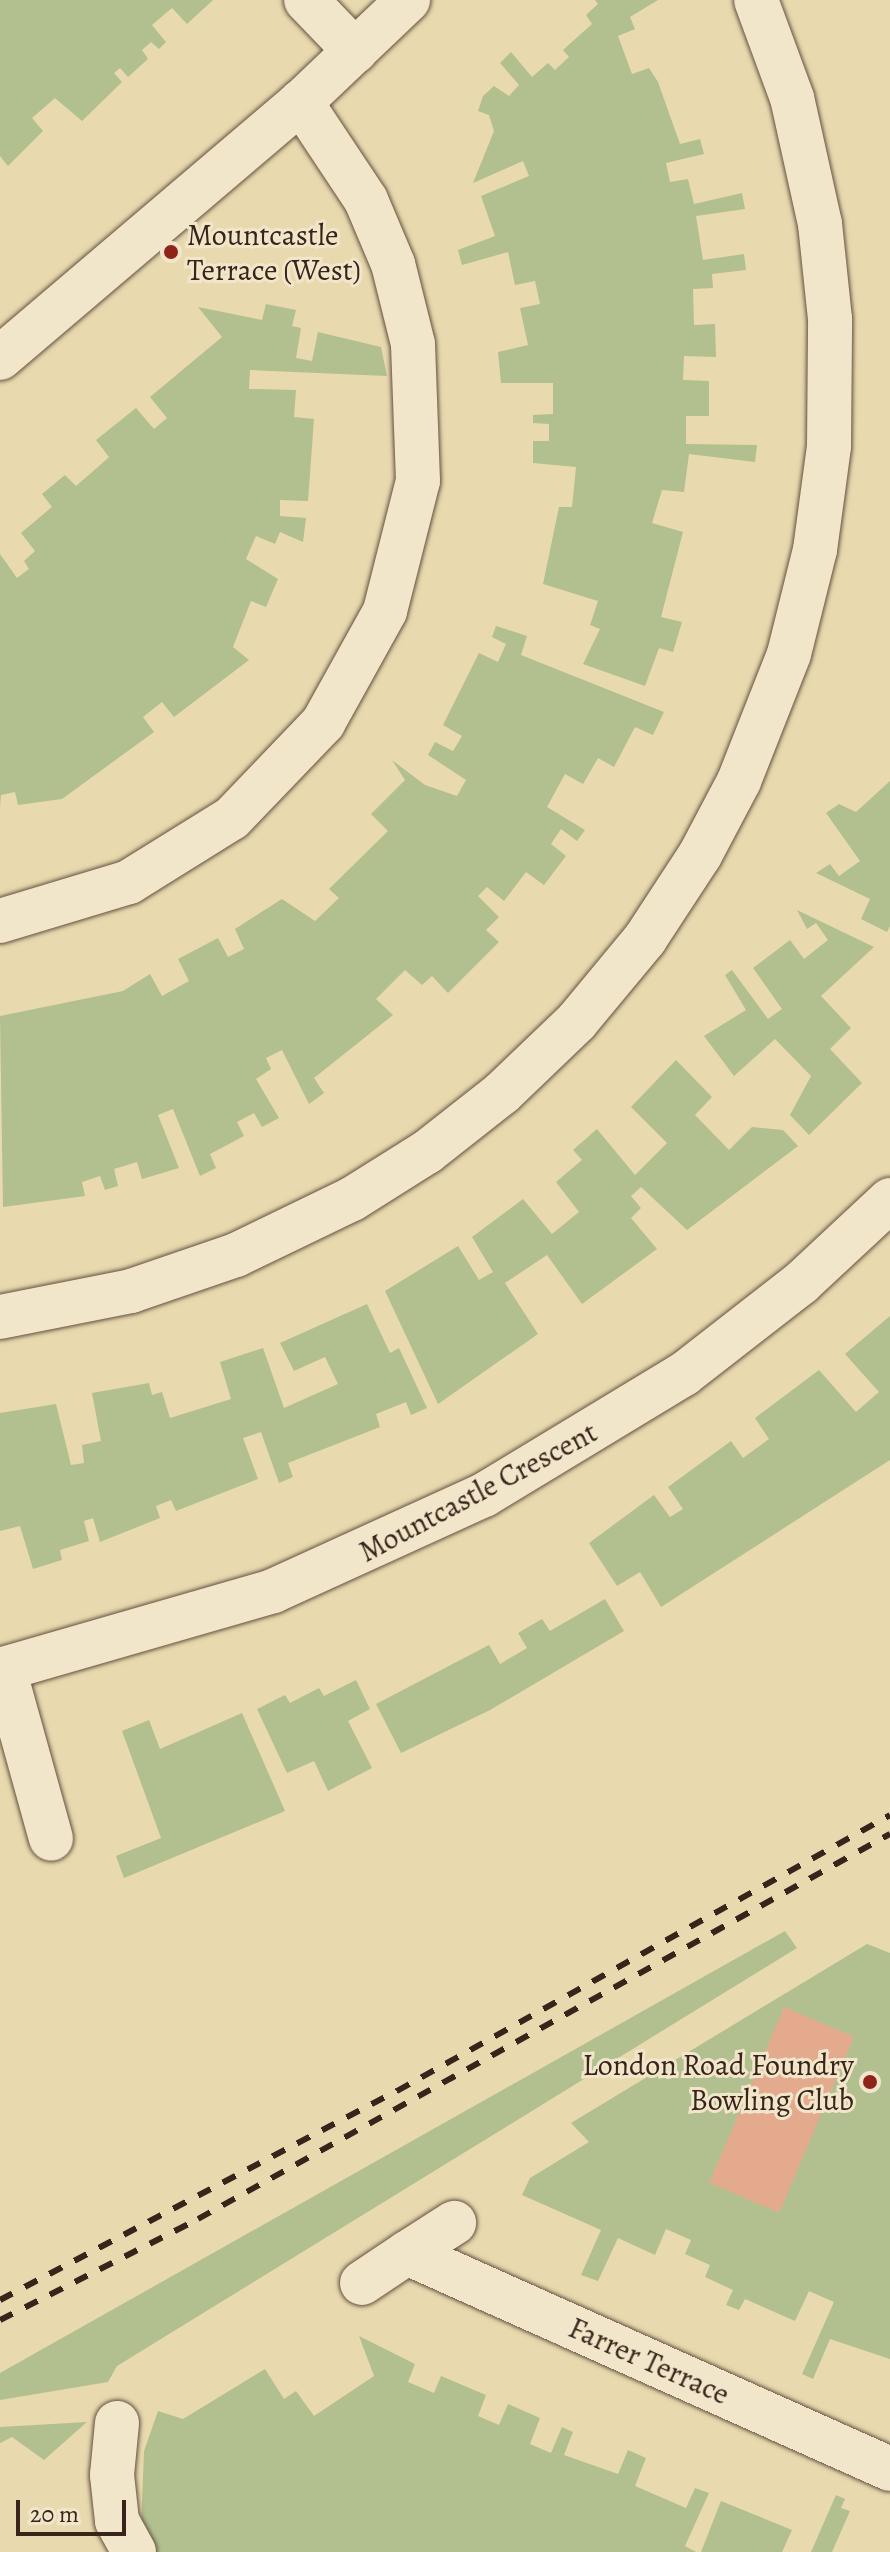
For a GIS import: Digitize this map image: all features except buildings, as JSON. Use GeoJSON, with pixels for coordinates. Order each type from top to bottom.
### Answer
{"type":"FeatureCollection","features":[{"type":"Feature","properties":{"kind":"street"},"geometry":{"type":"LineString","coordinates":[[306,0],[355,51]]}},
{"type":"Feature","properties":{"kind":"street"},"geometry":{"type":"LineString","coordinates":[[0,358],[301,102],[408,0]]}},
{"type":"Feature","properties":{"kind":"street"},"geometry":{"type":"LineString","coordinates":[[0,1317],[131,1291],[236,1255],[352,1199],[427,1152],[502,1093],[577,1021],[645,939],[700,855],[745,767],[789,654],[815,550],[829,446],[830,319],[820,224],[792,98],[756,0]]}},
{"type":"Feature","properties":{"kind":"street"},"geometry":{"type":"LineString","coordinates":[[0,921],[129,882],[232,818],[323,723],[355,676],[390,600],[407,542],[420,457],[412,334],[393,264],[366,200],[301,102]]}},
{"type":"Feature","properties":{"kind":"street","name":"Mountcastle Crescent"},"geometry":{"type":"LineString","coordinates":[[51,1839],[2,1669],[273,1591],[484,1495],[708,1356],[801,1283],[890,1200]]}},
{"type":"Feature","properties":{"kind":"street"},"geometry":{"type":"LineString","coordinates":[[362,2283],[454,2223]]}},
{"type":"Feature","properties":{"kind":"street","name":"Farrer Terrace"},"geometry":{"type":"LineString","coordinates":[[407,2253],[890,2469]]}},
{"type":"Feature","properties":{"kind":"street"},"geometry":{"type":"LineString","coordinates":[[117,2423],[112,2475],[117,2521],[134,2552]]}},
{"type":"Feature","properties":{"kind":"green space"},"geometry":{"type":"Polygon","coordinates":[[[0,0],[213,0],[187,24],[172,8],[152,25],[166,42],[159,49],[151,42],[142,50],[148,59],[128,77],[120,68],[114,73],[122,82],[82,121],[55,98],[32,118],[43,131],[8,166],[0,156],[0,0]]]}},
{"type":"Feature","properties":{"kind":"green space"},"geometry":{"type":"Polygon","coordinates":[[[595,0],[658,0],[630,17],[635,29],[618,36],[632,74],[649,68],[658,82],[680,144],[700,139],[704,154],[666,163],[670,182],[688,179],[694,204],[742,193],[745,209],[696,216],[703,260],[744,254],[746,270],[712,274],[713,288],[693,289],[694,325],[715,324],[716,357],[684,356],[683,380],[709,381],[709,416],[686,416],[686,444],[757,445],[755,462],[689,454],[684,492],[662,490],[652,523],[683,532],[661,617],[682,622],[673,652],[659,648],[645,686],[583,664],[600,629],[590,625],[598,601],[543,584],[559,507],[572,507],[576,467],[533,463],[533,441],[549,441],[549,424],[533,423],[533,415],[553,414],[553,383],[501,383],[498,352],[528,345],[520,308],[540,304],[535,281],[515,285],[508,252],[462,265],[458,250],[495,236],[481,196],[529,176],[523,161],[473,183],[494,131],[489,115],[478,111],[483,96],[494,86],[509,96],[519,85],[500,63],[511,52],[532,77],[548,63],[555,70],[569,57],[563,50],[592,24],[586,15],[598,4],[595,0]]]}},
{"type":"Feature","properties":{"kind":"green space"},"geometry":{"type":"Polygon","coordinates":[[[266,304],[296,310],[292,326],[301,328],[296,358],[312,361],[318,332],[381,347],[387,376],[250,370],[249,389],[296,390],[294,417],[314,419],[308,501],[280,500],[280,516],[306,518],[303,542],[280,532],[275,544],[256,536],[246,559],[278,579],[266,607],[251,601],[233,647],[249,660],[174,717],[162,702],[143,717],[154,732],[62,799],[18,805],[15,792],[1,795],[0,808],[0,554],[17,578],[29,569],[24,561],[35,551],[21,533],[52,507],[42,494],[65,475],[76,486],[109,457],[96,440],[136,408],[154,429],[167,418],[150,397],[222,337],[198,307],[262,320],[266,304]]]}},
{"type":"Feature","properties":{"kind":"green space"},"geometry":{"type":"Polygon","coordinates":[[[496,626],[527,636],[521,655],[664,712],[653,735],[635,727],[614,767],[598,758],[583,784],[565,774],[547,807],[585,830],[577,841],[561,829],[551,844],[566,856],[544,885],[526,872],[504,901],[487,887],[478,896],[499,917],[486,930],[499,942],[448,993],[432,976],[422,985],[405,970],[376,999],[393,1015],[314,1078],[324,1093],[309,1104],[282,1050],[266,1058],[271,1069],[256,1079],[279,1118],[262,1127],[254,1113],[237,1122],[244,1136],[210,1154],[216,1168],[200,1176],[173,1109],[158,1115],[179,1168],[142,1179],[137,1162],[114,1169],[118,1186],[105,1190],[100,1176],[82,1182],[85,1196],[3,1207],[0,1016],[123,991],[150,974],[162,996],[189,981],[178,959],[218,938],[228,957],[244,949],[235,929],[282,899],[315,921],[339,898],[329,889],[388,831],[371,814],[405,780],[392,760],[425,785],[457,796],[466,780],[428,755],[435,742],[453,751],[462,736],[443,725],[479,653],[498,662],[506,644],[492,637],[496,626]]]}},
{"type":"Feature","properties":{"kind":"green space"},"geometry":{"type":"Polygon","coordinates":[[[890,781],[890,926],[887,932],[861,919],[870,899],[816,873],[830,864],[839,876],[860,861],[826,813],[839,804],[856,812],[890,781]]]}},
{"type":"Feature","properties":{"kind":"green space"},"geometry":{"type":"Polygon","coordinates":[[[797,910],[874,947],[821,996],[851,1028],[830,1049],[862,1083],[809,1135],[790,1115],[811,1076],[775,1039],[734,1076],[704,1036],[746,1010],[725,975],[732,970],[768,1019],[782,1009],[753,968],[790,940],[804,959],[828,940],[816,923],[807,929],[797,910]]]}},
{"type":"Feature","properties":{"kind":"green space"},"geometry":{"type":"Polygon","coordinates":[[[676,1060],[712,1097],[695,1115],[729,1150],[752,1127],[783,1130],[798,1146],[687,1230],[641,1187],[631,1196],[641,1208],[631,1218],[657,1249],[582,1304],[547,1255],[505,1283],[538,1334],[438,1404],[385,1291],[458,1246],[479,1280],[493,1272],[472,1237],[523,1199],[552,1234],[579,1212],[556,1182],[582,1160],[573,1150],[597,1129],[635,1175],[667,1143],[631,1107],[676,1060]]]}},
{"type":"Feature","properties":{"kind":"green space"},"geometry":{"type":"Polygon","coordinates":[[[367,1304],[390,1353],[399,1348],[427,1408],[411,1415],[406,1402],[376,1414],[380,1427],[288,1463],[293,1477],[279,1483],[261,1432],[243,1438],[258,1479],[176,1511],[171,1500],[156,1506],[160,1518],[100,1542],[93,1518],[84,1521],[89,1541],[60,1550],[62,1560],[33,1569],[20,1526],[0,1531],[0,1413],[56,1404],[71,1465],[84,1463],[82,1445],[101,1441],[92,1393],[149,1383],[152,1395],[162,1392],[170,1418],[231,1399],[220,1362],[263,1348],[284,1408],[338,1384],[325,1357],[294,1371],[280,1343],[367,1304]]]}},
{"type":"Feature","properties":{"kind":"green space"},"geometry":{"type":"Polygon","coordinates":[[[890,1316],[890,1460],[661,1607],[640,1572],[617,1586],[589,1543],[654,1495],[670,1517],[683,1509],[668,1487],[731,1441],[743,1458],[769,1439],[755,1418],[819,1370],[856,1412],[879,1392],[845,1354],[890,1316]]]}},
{"type":"Feature","properties":{"kind":"green space"},"geometry":{"type":"Polygon","coordinates":[[[605,1599],[624,1631],[490,1710],[401,1753],[376,1704],[489,1645],[500,1664],[527,1648],[518,1633],[542,1619],[550,1631],[605,1599]]]}},
{"type":"Feature","properties":{"kind":"green space"},"geometry":{"type":"Polygon","coordinates":[[[356,1680],[370,1709],[348,1721],[372,1768],[328,1791],[314,1761],[287,1773],[257,1709],[285,1695],[290,1703],[319,1688],[324,1696],[356,1680]]]}},
{"type":"Feature","properties":{"kind":"green space"},"geometry":{"type":"Polygon","coordinates":[[[242,1713],[285,1811],[124,1878],[116,1856],[161,1838],[122,1731],[149,1720],[160,1749],[242,1713]]]}},
{"type":"Feature","properties":{"kind":"green space"},"geometry":{"type":"Polygon","coordinates":[[[785,1931],[797,1948],[117,2366],[108,2382],[0,2400],[0,2373],[785,1931]]]}},
{"type":"Feature","properties":{"kind":"green space"},"geometry":{"type":"Polygon","coordinates":[[[867,1944],[890,1953],[890,2359],[830,2339],[813,2379],[802,2374],[834,2302],[809,2291],[795,2321],[745,2299],[739,2310],[726,2305],[733,2290],[705,2277],[710,2265],[685,2254],[691,2240],[666,2229],[655,2255],[618,2238],[598,2281],[581,2275],[601,2230],[522,2195],[530,2178],[589,2142],[571,2123],[867,1944]]]}},
{"type":"Feature","properties":{"kind":"green space"},"geometry":{"type":"Polygon","coordinates":[[[359,2336],[415,2364],[408,2382],[434,2393],[441,2376],[486,2395],[478,2416],[499,2425],[508,2404],[540,2418],[530,2444],[551,2453],[562,2427],[573,2432],[564,2455],[618,2474],[628,2450],[646,2458],[635,2486],[686,2508],[695,2488],[709,2493],[685,2546],[696,2552],[152,2552],[141,2527],[144,2451],[158,2411],[183,2419],[265,2369],[284,2399],[296,2391],[314,2416],[374,2376],[359,2336]]]}},
{"type":"Feature","properties":{"kind":"green space"},"geometry":{"type":"Polygon","coordinates":[[[87,2422],[44,2460],[12,2437],[0,2443],[0,2427],[87,2422]]]}},
{"type":"Feature","properties":{"kind":"green space"},"geometry":{"type":"Polygon","coordinates":[[[836,2495],[845,2499],[841,2508],[850,2511],[832,2552],[811,2552],[836,2495]]]}},
{"type":"Feature","properties":{"kind":"green space"},"geometry":{"type":"Polygon","coordinates":[[[721,2501],[792,2530],[782,2552],[701,2552],[721,2501]]]}},
{"type":"Feature","properties":{"kind":"railway"},"geometry":{"type":"LineString","coordinates":[[0,2300],[397,2091],[890,1815]]}},
{"type":"Feature","properties":{"kind":"railway"},"geometry":{"type":"LineString","coordinates":[[0,2320],[198,2219],[890,1834]]}},
{"type":"Feature","properties":{"kind":"place","name":"Mountcastle Terrace (West)"},"geometry":{"type":"Point","coordinates":[171,252]}},
{"type":"Feature","properties":{"kind":"place","name":"London Road Foundry Bowling Club"},"geometry":{"type":"Point","coordinates":[870,2082]}}]}
